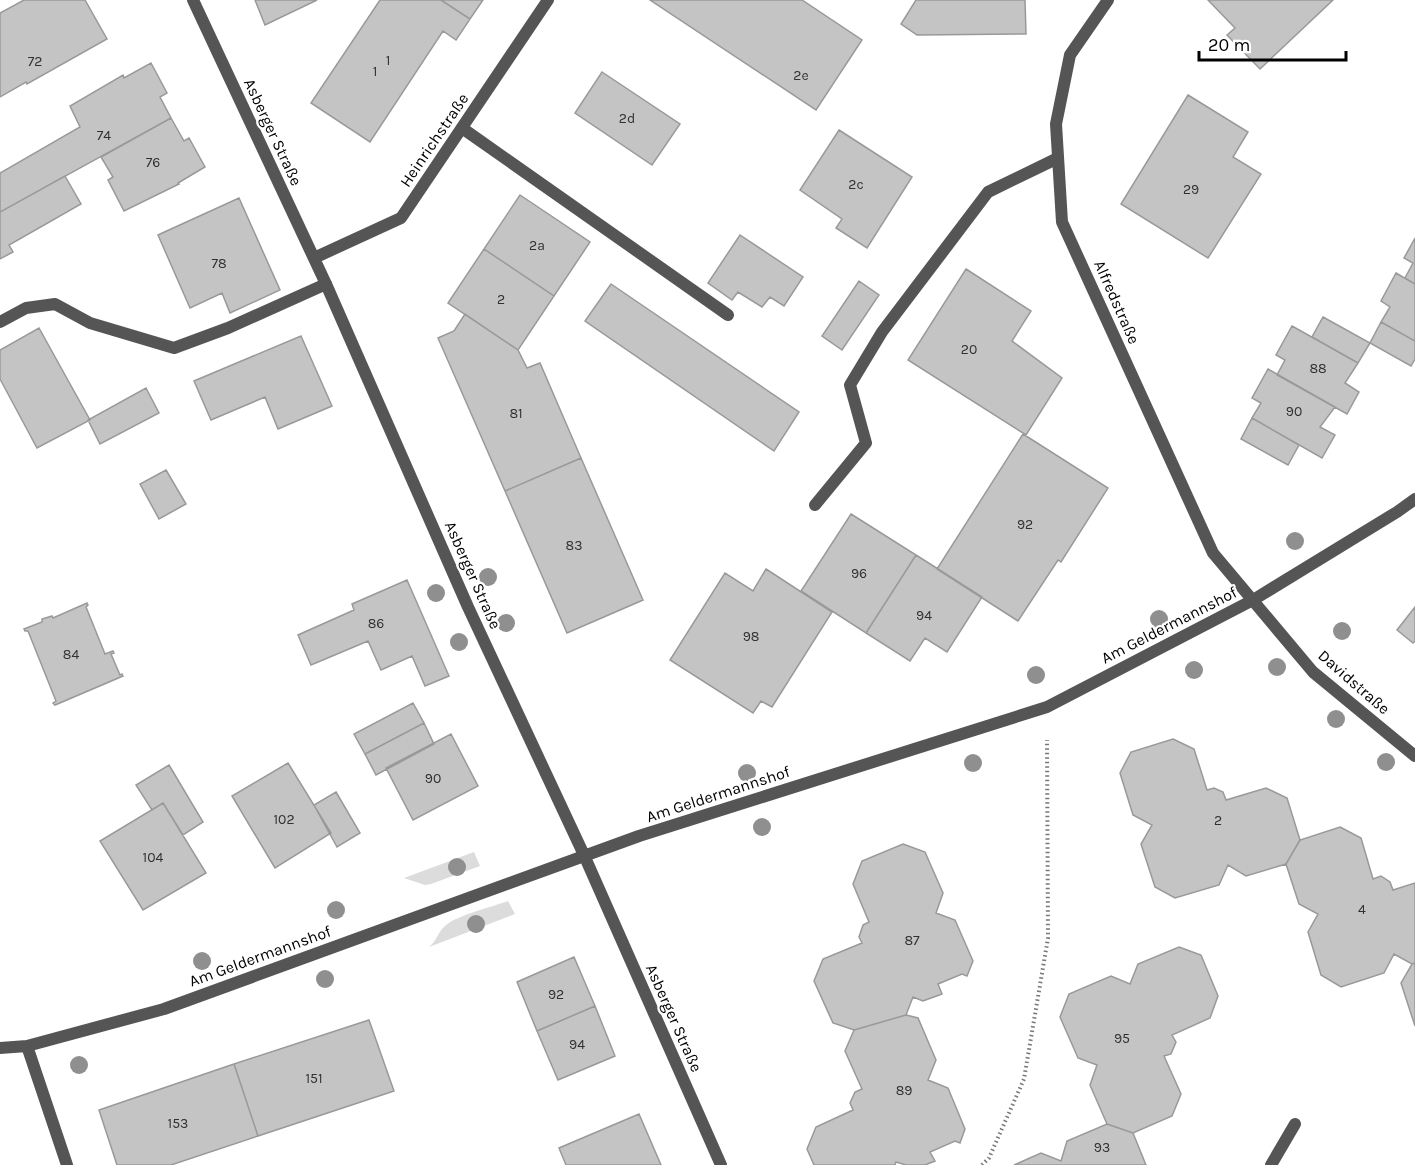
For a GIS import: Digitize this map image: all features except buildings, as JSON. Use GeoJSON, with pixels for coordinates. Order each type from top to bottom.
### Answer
{"type":"FeatureCollection","features":[{"type":"Feature","properties":{"kind":"street","name":"Asberger Straße"},"geometry":{"type":"LineString","coordinates":[[193,0],[326,284],[468,607],[584,855],[721,1165]]}},
{"type":"Feature","properties":{"kind":"street","name":"Heinrichstraße"},"geometry":{"type":"LineString","coordinates":[[314,258],[401,218],[548,0]]}},
{"type":"Feature","properties":{"kind":"street","name":"Alfredstraße"},"geometry":{"type":"LineString","coordinates":[[1108,0],[1070,55],[1056,124],[1062,222],[1213,553],[1253,600]]}},
{"type":"Feature","properties":{"kind":"street"},"geometry":{"type":"LineString","coordinates":[[462,128],[728,315]]}},
{"type":"Feature","properties":{"kind":"street"},"geometry":{"type":"LineString","coordinates":[[815,505],[866,443],[850,385],[882,332],[988,192],[1058,158]]}},
{"type":"Feature","properties":{"kind":"street"},"geometry":{"type":"LineString","coordinates":[[0,322],[26,308],[55,304],[90,323],[174,348],[228,328],[326,284]]}},
{"type":"Feature","properties":{"kind":"street","name":"Am Geldermannshof"},"geometry":{"type":"LineString","coordinates":[[0,1048],[27,1047],[164,1009],[584,855],[1047,707],[1253,600],[1415,499]]}},
{"type":"Feature","properties":{"kind":"street","name":"Davidstraße"},"geometry":{"type":"LineString","coordinates":[[1253,600],[1313,672],[1415,756]]}},
{"type":"Feature","properties":{"kind":"street"},"geometry":{"type":"LineString","coordinates":[[27,1047],[67,1165]]}},
{"type":"Feature","properties":{"kind":"street"},"geometry":{"type":"LineString","coordinates":[[1271,1165],[1295,1124]]}},
{"type":"Feature","properties":{"kind":"path"},"geometry":{"type":"LineString","coordinates":[[982,1165],[989,1158],[1024,1079],[1048,938],[1047,707]]}},
{"type":"Feature","properties":{"kind":"shaded area"},"geometry":{"type":"Polygon","coordinates":[[[474,852],[480,866],[425,885],[404,878],[474,852]]]}},
{"type":"Feature","properties":{"kind":"shaded area"},"geometry":{"type":"Polygon","coordinates":[[[508,901],[515,914],[429,947],[443,927],[451,921],[508,901]]]}}]}
